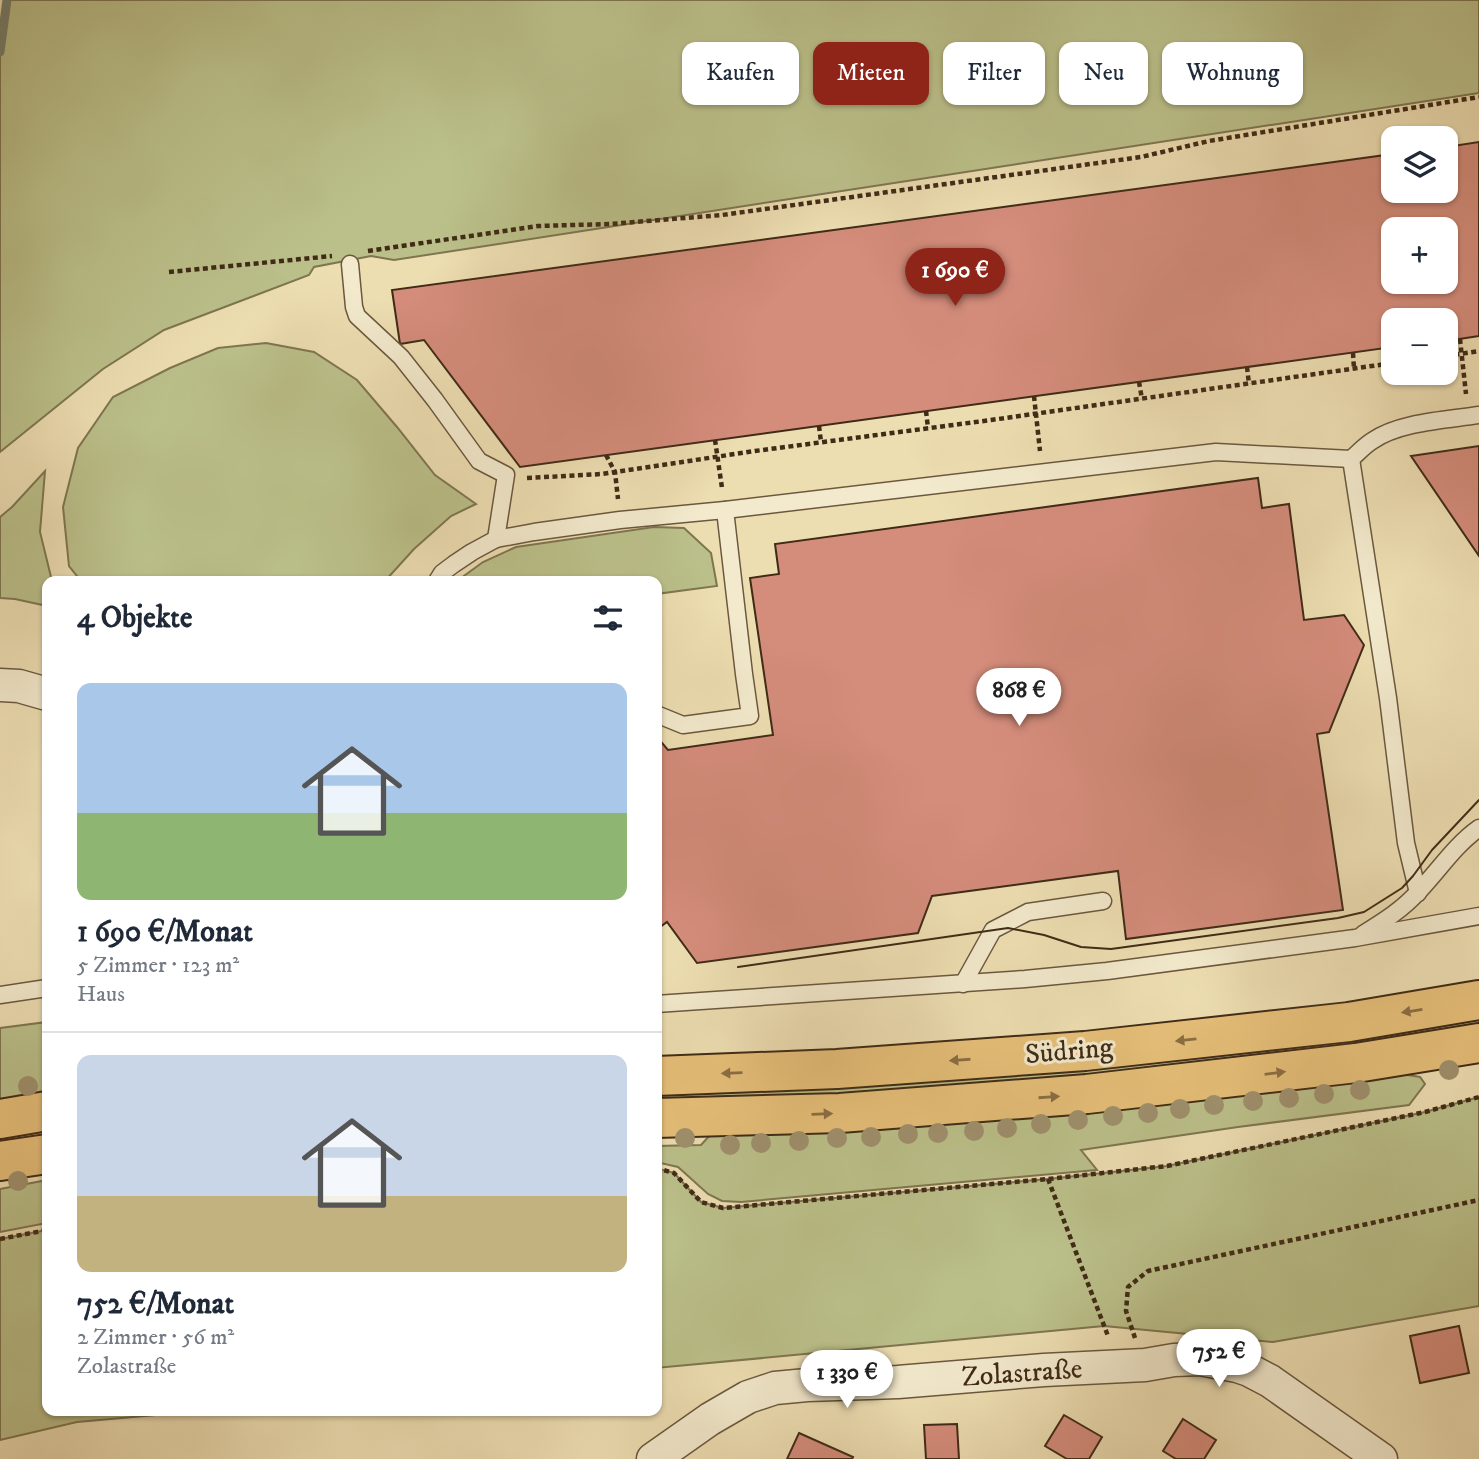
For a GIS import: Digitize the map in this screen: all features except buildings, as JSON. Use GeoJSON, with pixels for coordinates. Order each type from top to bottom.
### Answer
{"type":"FeatureCollection","features":[{"type":"Feature","properties":{"kind":"main road","name":"Südring"},"geometry":{"type":"LineString","coordinates":[[662,1076],[837,1069],[1085,1051],[1349,1021],[1479,1000]]}},
{"type":"Feature","properties":{"kind":"main road","name":"Südring"},"geometry":{"type":"LineString","coordinates":[[662,1118],[840,1113],[1087,1094],[1356,1063],[1479,1043]]}},
{"type":"Feature","properties":{"kind":"main road"},"geometry":{"type":"LineString","coordinates":[[0,1119],[42,1112]]}},
{"type":"Feature","properties":{"kind":"main road"},"geometry":{"type":"LineString","coordinates":[[0,1161],[42,1155]]}},
{"type":"Feature","properties":{"kind":"street"},"geometry":{"type":"LineString","coordinates":[[0,685],[19,686],[42,693]]}},
{"type":"Feature","properties":{"kind":"street","name":"Zolastraße"},"geometry":{"type":"LineString","coordinates":[[653,1459],[710,1419],[748,1397],[775,1388],[898,1382],[1200,1359],[1249,1370],[1270,1381],[1381,1459]]}},
{"type":"Feature","properties":{"kind":"lane"},"geometry":{"type":"LineString","coordinates":[[350,264],[357,316],[401,357],[479,461],[506,475],[496,539]]}},
{"type":"Feature","properties":{"kind":"lane"},"geometry":{"type":"LineString","coordinates":[[440,576],[463,558],[496,539],[534,532],[1216,452],[1351,459],[1373,440],[1392,431],[1412,425],[1474,416]]}},
{"type":"Feature","properties":{"kind":"lane"},"geometry":{"type":"LineString","coordinates":[[1351,459],[1388,698],[1406,843],[1418,893]]}},
{"type":"Feature","properties":{"kind":"lane"},"geometry":{"type":"LineString","coordinates":[[662,716],[683,725],[750,716],[725,510]]}},
{"type":"Feature","properties":{"kind":"lane"},"geometry":{"type":"LineString","coordinates":[[1355,938],[1394,915],[1418,893],[1465,838],[1479,828]]}},
{"type":"Feature","properties":{"kind":"lane"},"geometry":{"type":"LineString","coordinates":[[963,984],[993,930],[1028,912],[1103,901]]}},
{"type":"Feature","properties":{"kind":"lane"},"geometry":{"type":"LineString","coordinates":[[662,1004],[963,984],[1107,971],[1355,938],[1479,916]]}},
{"type":"Feature","properties":{"kind":"lane"},"geometry":{"type":"LineString","coordinates":[[0,995],[42,989]]}},
{"type":"Feature","properties":{"kind":"path"},"geometry":{"type":"LineString","coordinates":[[362,252],[538,226],[610,224],[722,215],[1141,157],[1209,141],[1479,97]]}},
{"type":"Feature","properties":{"kind":"path"},"geometry":{"type":"LineString","coordinates":[[169,272],[335,256]]}},
{"type":"Feature","properties":{"kind":"path"},"geometry":{"type":"LineString","coordinates":[[1460,339],[1474,416]]}},
{"type":"Feature","properties":{"kind":"path"},"geometry":{"type":"LineString","coordinates":[[1458,354],[1479,351]]}},
{"type":"Feature","properties":{"kind":"path"},"geometry":{"type":"LineString","coordinates":[[1353,353],[1354,369]]}},
{"type":"Feature","properties":{"kind":"path"},"geometry":{"type":"LineString","coordinates":[[506,475],[532,479],[615,472],[1381,365]]}},
{"type":"Feature","properties":{"kind":"path"},"geometry":{"type":"LineString","coordinates":[[1247,367],[1249,384]]}},
{"type":"Feature","properties":{"kind":"path"},"geometry":{"type":"LineString","coordinates":[[1139,382],[1142,399]]}},
{"type":"Feature","properties":{"kind":"path"},"geometry":{"type":"LineString","coordinates":[[1034,397],[1042,473]]}},
{"type":"Feature","properties":{"kind":"path"},"geometry":{"type":"LineString","coordinates":[[926,411],[928,428]]}},
{"type":"Feature","properties":{"kind":"path"},"geometry":{"type":"LineString","coordinates":[[819,426],[821,442]]}},
{"type":"Feature","properties":{"kind":"path"},"geometry":{"type":"LineString","coordinates":[[715,440],[725,510]]}},
{"type":"Feature","properties":{"kind":"path"},"geometry":{"type":"LineString","coordinates":[[606,455],[615,472],[620,520]]}},
{"type":"Feature","properties":{"kind":"path"},"geometry":{"type":"LineString","coordinates":[[662,1170],[674,1173],[701,1202],[723,1208],[1167,1166],[1425,1112],[1479,1097]]}},
{"type":"Feature","properties":{"kind":"path"},"geometry":{"type":"LineString","coordinates":[[1048,1179],[1132,1365]]}},
{"type":"Feature","properties":{"kind":"path"},"geometry":{"type":"LineString","coordinates":[[1132,1365],[1126,1311],[1128,1287],[1148,1271],[1479,1200]]}},
{"type":"Feature","properties":{"kind":"path"},"geometry":{"type":"LineString","coordinates":[[0,1239],[42,1231]]}},
{"type":"Feature","properties":{"kind":"green space"},"geometry":{"type":"Polygon","coordinates":[[[9,0],[1479,0],[1479,93],[394,260],[371,256],[314,267],[309,275],[164,330],[103,369],[0,452],[0,43],[9,0]]]}},
{"type":"Feature","properties":{"kind":"green space"},"geometry":{"type":"Polygon","coordinates":[[[266,343],[314,352],[357,380],[435,475],[476,504],[451,516],[414,549],[390,576],[77,576],[69,566],[63,507],[78,448],[113,397],[170,368],[218,348],[266,343]]]}},
{"type":"Feature","properties":{"kind":"green space"},"geometry":{"type":"Polygon","coordinates":[[[45,471],[40,532],[51,576],[42,576],[42,605],[0,598],[0,517],[45,471]]]}},
{"type":"Feature","properties":{"kind":"green space"},"geometry":{"type":"Polygon","coordinates":[[[654,527],[684,528],[711,553],[717,586],[662,593],[662,576],[464,576],[483,562],[516,547],[654,527]]]}},
{"type":"Feature","properties":{"kind":"green space"},"geometry":{"type":"Polygon","coordinates":[[[1479,1018],[1479,1030],[1338,1050],[902,1094],[662,1103],[662,1091],[1479,1018]]]}},
{"type":"Feature","properties":{"kind":"green space"},"geometry":{"type":"Polygon","coordinates":[[[42,1023],[42,1096],[0,1102],[0,1028],[42,1023]]]}},
{"type":"Feature","properties":{"kind":"green space"},"geometry":{"type":"Polygon","coordinates":[[[1402,1074],[1420,1077],[1425,1084],[1409,1105],[1081,1150],[1097,1170],[741,1202],[722,1201],[708,1194],[678,1167],[662,1163],[662,1146],[701,1145],[711,1134],[1092,1111],[1254,1094],[1402,1074]]]}},
{"type":"Feature","properties":{"kind":"green space"},"geometry":{"type":"Polygon","coordinates":[[[1479,1097],[1479,1306],[1273,1342],[1104,1326],[662,1367],[662,1170],[674,1173],[701,1202],[723,1208],[1167,1166],[1425,1112],[1479,1097]]]}},
{"type":"Feature","properties":{"kind":"green space"},"geometry":{"type":"Polygon","coordinates":[[[42,1181],[42,1224],[0,1232],[0,1189],[42,1181]]]}},
{"type":"Feature","properties":{"kind":"green space"},"geometry":{"type":"Polygon","coordinates":[[[42,1231],[42,1416],[145,1416],[77,1422],[0,1440],[0,1239],[42,1231]]]}},
{"type":"Feature","properties":{"kind":"waterway"},"geometry":{"type":"LineString","coordinates":[[0,52],[7,0]]}},
{"type":"Feature","properties":{"kind":"tram line"},"geometry":{"type":"LineString","coordinates":[[738,967],[1008,928],[1044,935],[1081,947],[1111,949],[1338,918],[1364,912],[1402,888],[1432,850],[1479,800]]}}]}
